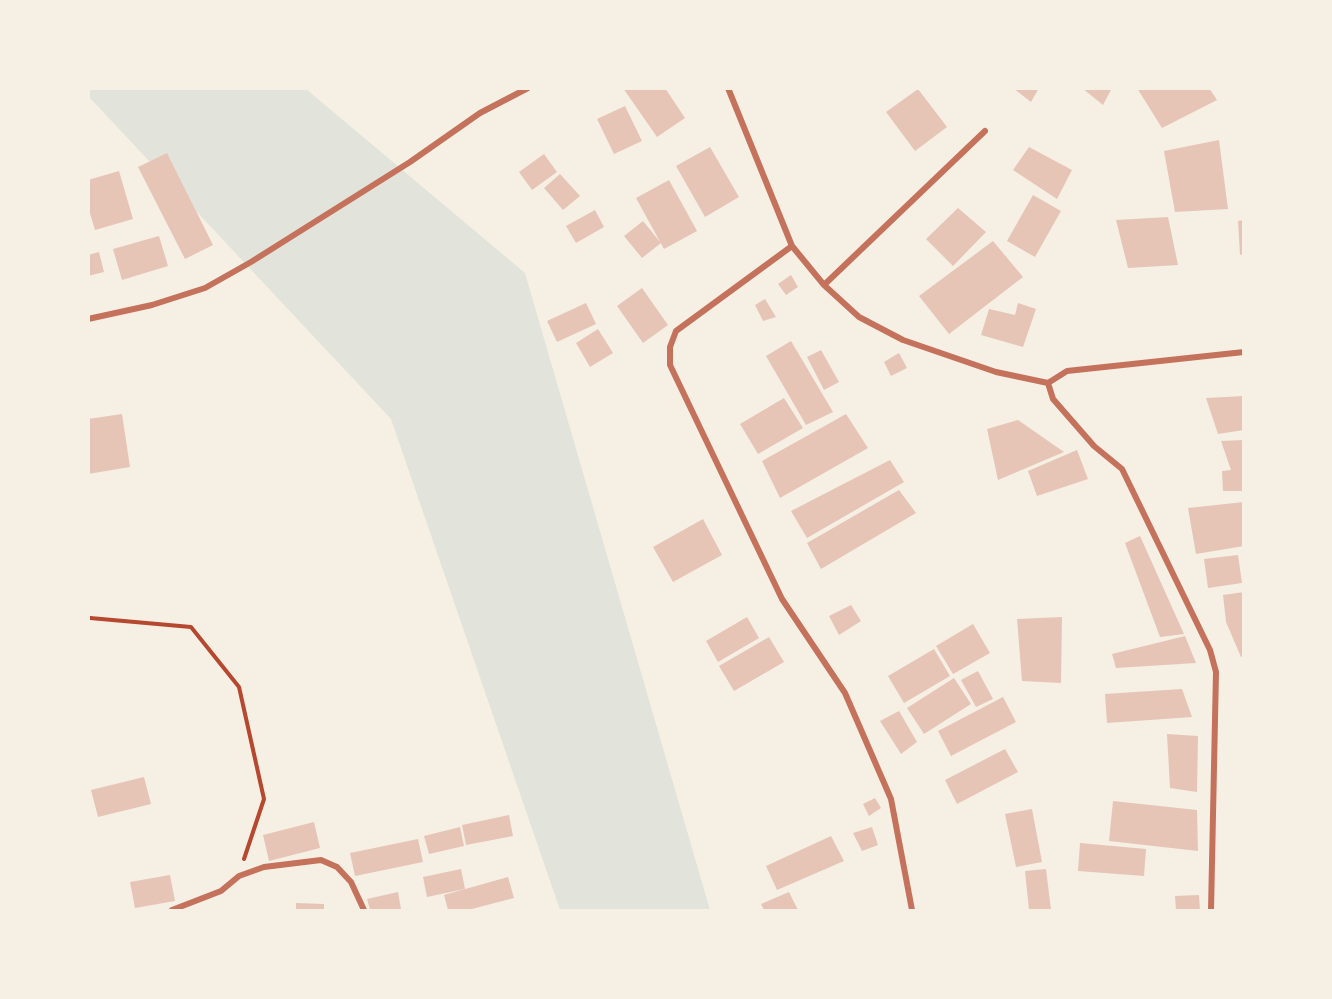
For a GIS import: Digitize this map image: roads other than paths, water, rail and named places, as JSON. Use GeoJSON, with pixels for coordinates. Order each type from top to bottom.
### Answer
{"type":"FeatureCollection","features":[{"type":"Feature","properties":{"kind":"street"},"geometry":{"type":"LineString","coordinates":[[88,319],[152,304],[205,288],[390,175],[480,113],[528,88]]}},
{"type":"Feature","properties":{"kind":"street"},"geometry":{"type":"LineString","coordinates":[[728,88],[792,246],[824,285],[859,317],[903,340],[996,372],[1048,383],[1067,371],[1244,352]]}},
{"type":"Feature","properties":{"kind":"street"},"geometry":{"type":"LineString","coordinates":[[824,285],[985,131]]}},
{"type":"Feature","properties":{"kind":"street"},"geometry":{"type":"LineString","coordinates":[[792,246],[676,331],[670,347],[670,365],[782,599],[845,693],[891,799],[912,910]]}},
{"type":"Feature","properties":{"kind":"street"},"geometry":{"type":"LineString","coordinates":[[1048,383],[1053,399],[1094,446],[1122,469],[1210,650],[1216,672],[1211,910]]}},
{"type":"Feature","properties":{"kind":"street"},"geometry":{"type":"LineString","coordinates":[[172,910],[221,891],[239,876],[264,867],[321,860],[337,867],[351,882],[364,910]]}}]}
